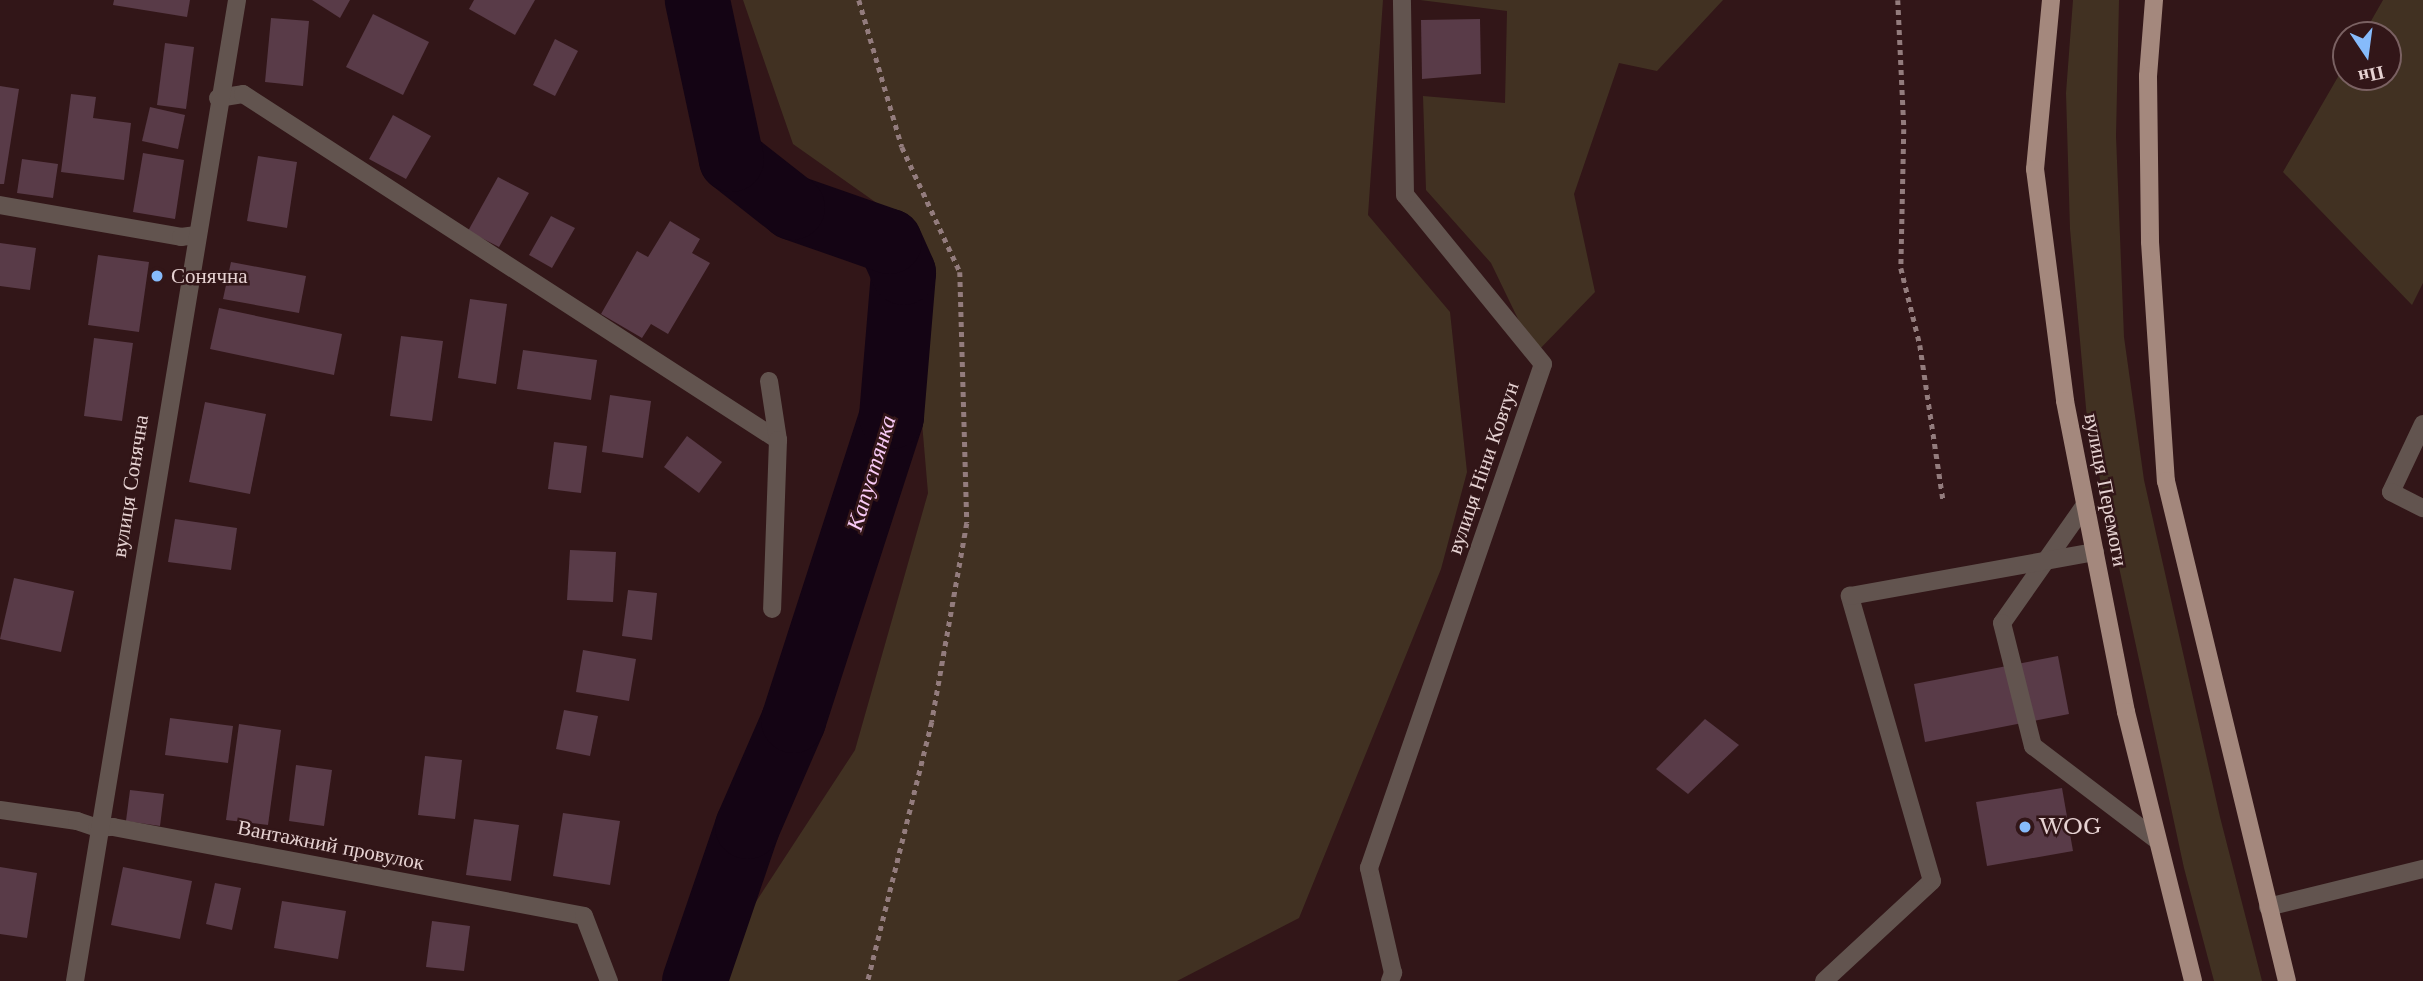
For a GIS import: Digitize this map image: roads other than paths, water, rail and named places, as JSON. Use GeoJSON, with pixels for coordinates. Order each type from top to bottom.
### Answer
{"type":"FeatureCollection","features":[{"type":"Feature","properties":{"kind":"main road","name":"вулиця Перемоги"},"geometry":{"type":"LineString","coordinates":[[2051,0],[2035,169],[2065,401],[2126,712],[2193,981]]}},
{"type":"Feature","properties":{"kind":"main road"},"geometry":{"type":"LineString","coordinates":[[2154,0],[2148,76],[2150,242],[2166,481],[2287,981]]}},
{"type":"Feature","properties":{"kind":"street","name":"вулиця Сонячна"},"geometry":{"type":"LineString","coordinates":[[75,981],[97,828],[195,235],[237,0]]}},
{"type":"Feature","properties":{"kind":"street","name":"вулиця Ніни Ковтун"},"geometry":{"type":"LineString","coordinates":[[1390,981],[1393,974],[1369,868],[1543,364],[1405,195],[1402,0]]}},
{"type":"Feature","properties":{"kind":"street"},"geometry":{"type":"LineString","coordinates":[[218,99],[243,94],[778,440]]}},
{"type":"Feature","properties":{"kind":"street"},"geometry":{"type":"LineString","coordinates":[[0,205],[181,237],[195,235]]}},
{"type":"Feature","properties":{"kind":"street"},"geometry":{"type":"LineString","coordinates":[[769,382],[778,440],[772,609]]}},
{"type":"Feature","properties":{"kind":"street"},"geometry":{"type":"LineString","coordinates":[[2423,424],[2391,492],[2423,508]]}},
{"type":"Feature","properties":{"kind":"street"},"geometry":{"type":"LineString","coordinates":[[2085,505],[2002,623],[2032,746],[2157,840]]}},
{"type":"Feature","properties":{"kind":"street"},"geometry":{"type":"LineString","coordinates":[[1824,981],[1932,881],[1850,596],[2095,552]]}},
{"type":"Feature","properties":{"kind":"street","name":"Вантажний провулок"},"geometry":{"type":"LineString","coordinates":[[0,810],[77,821],[97,828],[113,827],[584,916],[609,981]]}},
{"type":"Feature","properties":{"kind":"street"},"geometry":{"type":"LineString","coordinates":[[2268,907],[2423,869]]}},
{"type":"Feature","properties":{"kind":"waterway","name":"Капустянка"},"geometry":{"type":"LineString","coordinates":[[694,981],[747,826],[793,720],[891,416],[903,272],[889,241],[792,207],[731,159],[697,0]]}},
{"type":"Feature","properties":{"kind":"place","name":"Сонячна"},"geometry":{"type":"Point","coordinates":[157,276]}},
{"type":"Feature","properties":{"kind":"place","name":"WOG"},"geometry":{"type":"Point","coordinates":[2025,827]}}]}
